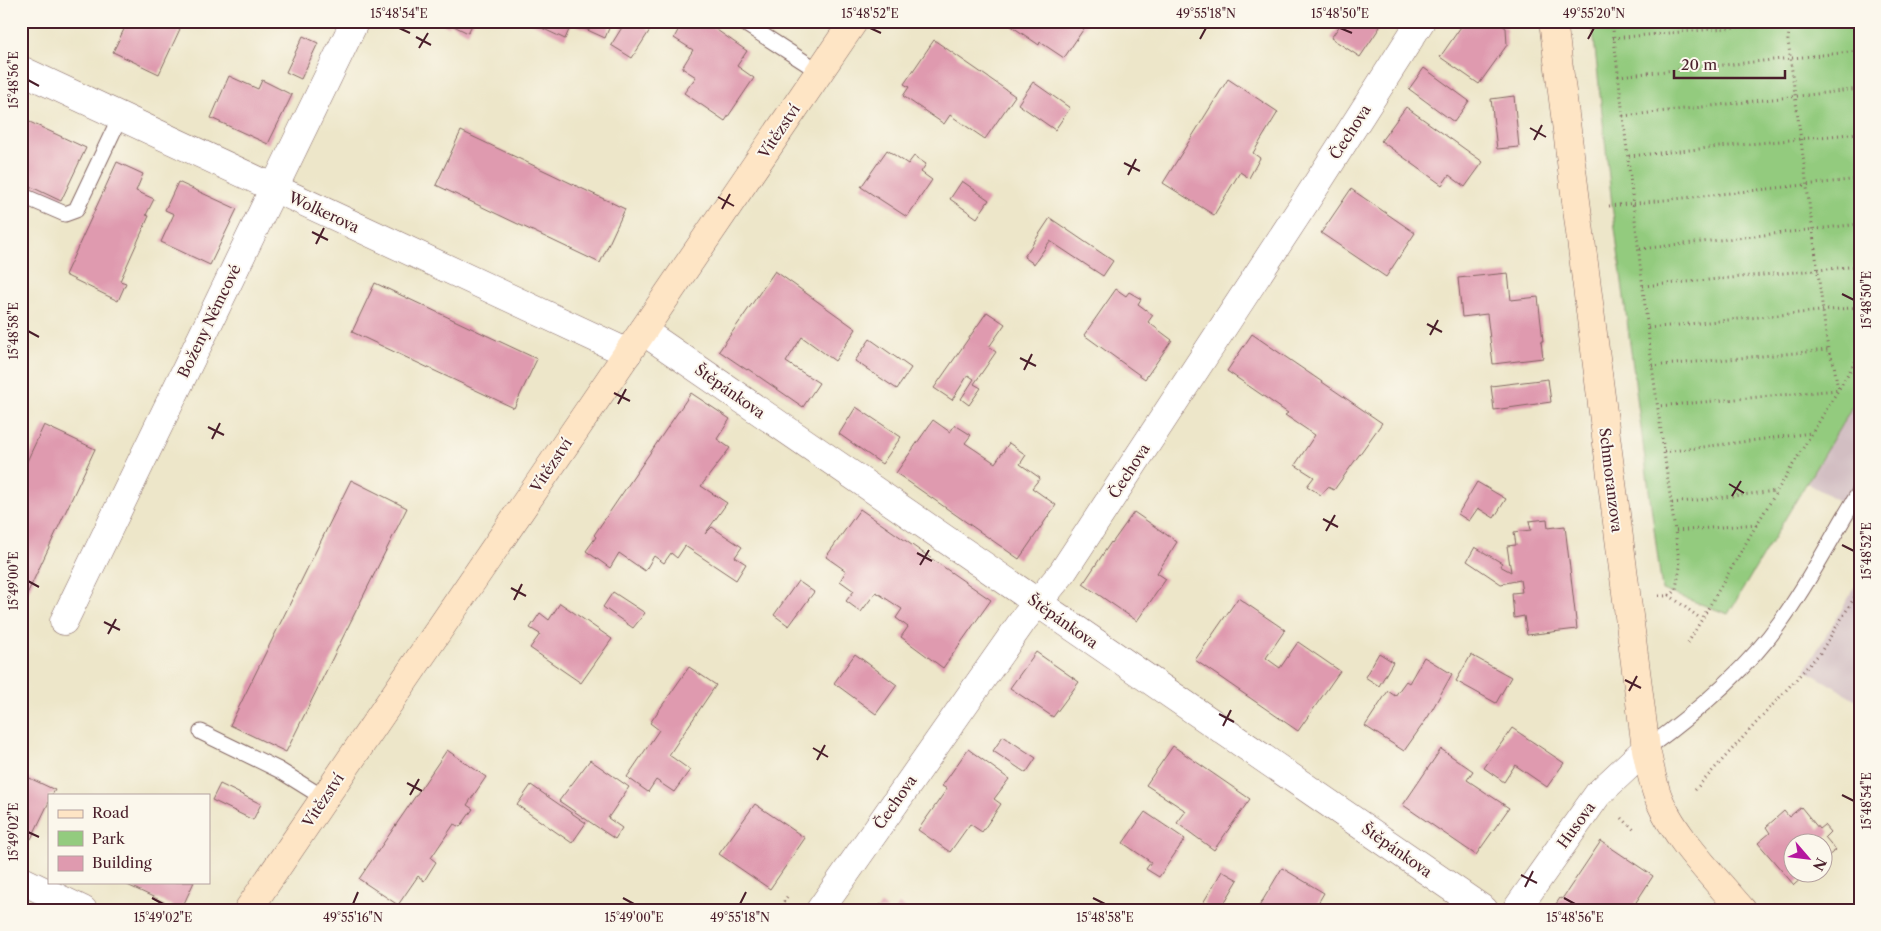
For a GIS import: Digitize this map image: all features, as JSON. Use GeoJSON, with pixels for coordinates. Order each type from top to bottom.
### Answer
{"type":"FeatureCollection","features":[{"type":"Feature","properties":{"kind":"main road","name":"Vítězství"},"geometry":{"type":"LineString","coordinates":[[248,910],[854,21]]}},
{"type":"Feature","properties":{"kind":"main road","name":"Schmoranzova"},"geometry":{"type":"LineString","coordinates":[[1553,21],[1646,749],[1656,792],[1663,807],[1688,846],[1742,910]]}},
{"type":"Feature","properties":{"kind":"street","name":"Boženy Němcové"},"geometry":{"type":"LineString","coordinates":[[64,620],[355,21]]}},
{"type":"Feature","properties":{"kind":"street","name":"Čechova"},"geometry":{"type":"LineString","coordinates":[[820,910],[1024,619],[1062,573],[1304,204],[1421,21]]}},
{"type":"Feature","properties":{"kind":"street","name":"Wolkerova"},"geometry":{"type":"LineString","coordinates":[[21,70],[273,188],[635,342]]}},
{"type":"Feature","properties":{"kind":"street","name":"Štěpánkova"},"geometry":{"type":"LineString","coordinates":[[635,342],[1038,603],[1484,910]]}},
{"type":"Feature","properties":{"kind":"street","name":"Husova"},"geometry":{"type":"LineString","coordinates":[[1516,910],[1598,794],[1646,749]]}},
{"type":"Feature","properties":{"kind":"street"},"geometry":{"type":"LineString","coordinates":[[21,880],[83,910]]}},
{"type":"Feature","properties":{"kind":"lane"},"geometry":{"type":"LineString","coordinates":[[741,21],[820,72]]}},
{"type":"Feature","properties":{"kind":"lane"},"geometry":{"type":"LineString","coordinates":[[21,195],[65,214],[76,210],[120,116]]}},
{"type":"Feature","properties":{"kind":"lane"},"geometry":{"type":"LineString","coordinates":[[1646,749],[1678,726],[1713,696],[1730,680],[1776,628],[1792,605],[1860,491]]}},
{"type":"Feature","properties":{"kind":"lane"},"geometry":{"type":"LineString","coordinates":[[201,732],[279,770],[324,798]]}},
{"type":"Feature","properties":{"kind":"path"},"geometry":{"type":"LineString","coordinates":[[1612,21],[1640,249],[1652,366],[1680,567],[1675,591],[1669,595],[1626,599]]}},
{"type":"Feature","properties":{"kind":"path"},"geometry":{"type":"LineString","coordinates":[[1613,38],[1794,22]]}},
{"type":"Feature","properties":{"kind":"path"},"geometry":{"type":"LineString","coordinates":[[1794,22],[1788,31],[1790,58],[1828,350],[1834,364],[1838,390]]}},
{"type":"Feature","properties":{"kind":"path"},"geometry":{"type":"LineString","coordinates":[[1618,76],[1860,50]]}},
{"type":"Feature","properties":{"kind":"path"},"geometry":{"type":"LineString","coordinates":[[1623,116],[1860,89]]}},
{"type":"Feature","properties":{"kind":"path"},"geometry":{"type":"LineString","coordinates":[[1628,156],[1860,133]]}},
{"type":"Feature","properties":{"kind":"path"},"geometry":{"type":"LineString","coordinates":[[1634,203],[1860,179]]}},
{"type":"Feature","properties":{"kind":"path"},"geometry":{"type":"LineString","coordinates":[[1640,249],[1860,224]]}},
{"type":"Feature","properties":{"kind":"path"},"geometry":{"type":"LineString","coordinates":[[1643,286],[1860,266]]}},
{"type":"Feature","properties":{"kind":"path"},"geometry":{"type":"LineString","coordinates":[[1648,328],[1860,307]]}},
{"type":"Feature","properties":{"kind":"path"},"geometry":{"type":"LineString","coordinates":[[1652,366],[1828,350]]}},
{"type":"Feature","properties":{"kind":"path"},"geometry":{"type":"LineString","coordinates":[[1688,643],[1776,491],[1860,354]]}},
{"type":"Feature","properties":{"kind":"path"},"geometry":{"type":"LineString","coordinates":[[1658,406],[1838,390]]}},
{"type":"Feature","properties":{"kind":"path"},"geometry":{"type":"LineString","coordinates":[[1664,452],[1811,433]]}},
{"type":"Feature","properties":{"kind":"path"},"geometry":{"type":"LineString","coordinates":[[1672,503],[1776,491]]}},
{"type":"Feature","properties":{"kind":"path"},"geometry":{"type":"LineString","coordinates":[[1675,531],[1757,524]]}},
{"type":"Feature","properties":{"kind":"path"},"geometry":{"type":"LineString","coordinates":[[1695,790],[1820,653],[1860,589]]}},
{"type":"Feature","properties":{"kind":"path"},"geometry":{"type":"LineString","coordinates":[[1669,595],[1701,619]]}},
{"type":"Feature","properties":{"kind":"shaded area"},"geometry":{"type":"Polygon","coordinates":[[[1860,394],[1860,513],[1807,483],[1860,394]]]}},
{"type":"Feature","properties":{"kind":"shaded area"},"geometry":{"type":"Polygon","coordinates":[[[1860,579],[1860,702],[1805,670],[1860,579]]]}},
{"type":"Feature","properties":{"kind":"green space"},"geometry":{"type":"Polygon","coordinates":[[[1592,21],[1860,21],[1860,394],[1728,614],[1662,590],[1612,205],[1592,21]]]}},
{"type":"Feature","properties":{"kind":"building"},"geometry":{"type":"Polygon","coordinates":[[[128,21],[164,21],[180,29],[159,74],[113,52],[128,21]]]}},
{"type":"Feature","properties":{"kind":"building"},"geometry":{"type":"Polygon","coordinates":[[[437,21],[474,21],[468,33],[450,24],[448,27],[437,21]]]}},
{"type":"Feature","properties":{"kind":"building"},"geometry":{"type":"Polygon","coordinates":[[[527,21],[612,21],[605,38],[572,23],[565,39],[527,21]]]}},
{"type":"Feature","properties":{"kind":"building"},"geometry":{"type":"Polygon","coordinates":[[[626,21],[637,21],[650,30],[632,58],[611,45],[626,21]]]}},
{"type":"Feature","properties":{"kind":"building"},"geometry":{"type":"Polygon","coordinates":[[[683,21],[704,21],[747,51],[737,66],[754,78],[725,121],[684,93],[696,77],[682,68],[693,50],[674,38],[683,21]]]}},
{"type":"Feature","properties":{"kind":"building"},"geometry":{"type":"Polygon","coordinates":[[[1004,21],[1089,21],[1064,58],[1040,42],[1039,45],[1004,21]]]}},
{"type":"Feature","properties":{"kind":"building"},"geometry":{"type":"Polygon","coordinates":[[[1343,21],[1371,21],[1380,27],[1360,57],[1331,38],[1343,21]]]}},
{"type":"Feature","properties":{"kind":"building"},"geometry":{"type":"Polygon","coordinates":[[[1465,21],[1496,21],[1506,28],[1507,45],[1479,84],[1440,57],[1465,21]]]}},
{"type":"Feature","properties":{"kind":"building"},"geometry":{"type":"Polygon","coordinates":[[[303,36],[318,43],[301,79],[286,72],[303,36]]]}},
{"type":"Feature","properties":{"kind":"building"},"geometry":{"type":"Polygon","coordinates":[[[934,40],[1015,96],[985,139],[950,115],[944,124],[903,96],[909,87],[904,84],[934,40]]]}},
{"type":"Feature","properties":{"kind":"building"},"geometry":{"type":"Polygon","coordinates":[[[1424,68],[1469,101],[1454,122],[1409,89],[1424,68]]]}},
{"type":"Feature","properties":{"kind":"building"},"geometry":{"type":"Polygon","coordinates":[[[229,76],[258,89],[262,80],[292,95],[268,144],[211,118],[229,76]]]}},
{"type":"Feature","properties":{"kind":"building"},"geometry":{"type":"Polygon","coordinates":[[[1228,79],[1278,112],[1253,153],[1260,158],[1249,178],[1240,172],[1214,215],[1163,183],[1228,79]]]}},
{"type":"Feature","properties":{"kind":"building"},"geometry":{"type":"Polygon","coordinates":[[[1033,82],[1070,108],[1055,130],[1018,104],[1033,82]]]}},
{"type":"Feature","properties":{"kind":"building"},"geometry":{"type":"Polygon","coordinates":[[[1514,96],[1519,147],[1497,149],[1491,99],[1514,96]]]}},
{"type":"Feature","properties":{"kind":"building"},"geometry":{"type":"Polygon","coordinates":[[[1406,107],[1483,162],[1465,187],[1449,175],[1442,185],[1381,141],[1406,107]]]}},
{"type":"Feature","properties":{"kind":"building"},"geometry":{"type":"Polygon","coordinates":[[[21,118],[86,148],[61,201],[21,182],[21,118]]]}},
{"type":"Feature","properties":{"kind":"building"},"geometry":{"type":"Polygon","coordinates":[[[461,131],[625,209],[600,263],[436,185],[461,131]]]}},
{"type":"Feature","properties":{"kind":"building"},"geometry":{"type":"Polygon","coordinates":[[[887,150],[908,164],[914,156],[926,164],[921,172],[932,180],[907,217],[861,187],[887,150]]]}},
{"type":"Feature","properties":{"kind":"building"},"geometry":{"type":"Polygon","coordinates":[[[117,162],[143,174],[136,191],[154,199],[146,215],[149,216],[120,281],[126,283],[118,301],[65,275],[117,162]]]}},
{"type":"Feature","properties":{"kind":"building"},"geometry":{"type":"Polygon","coordinates":[[[962,181],[989,200],[977,218],[950,199],[962,181]]]}},
{"type":"Feature","properties":{"kind":"building"},"geometry":{"type":"Polygon","coordinates":[[[178,182],[237,209],[210,265],[161,242],[174,214],[165,210],[178,182]]]}},
{"type":"Feature","properties":{"kind":"building"},"geometry":{"type":"Polygon","coordinates":[[[1351,189],[1415,233],[1386,277],[1321,233],[1351,189]]]}},
{"type":"Feature","properties":{"kind":"building"},"geometry":{"type":"Polygon","coordinates":[[[1050,218],[1113,261],[1103,276],[1050,241],[1034,264],[1024,257],[1050,218]]]}},
{"type":"Feature","properties":{"kind":"building"},"geometry":{"type":"Polygon","coordinates":[[[775,271],[856,329],[835,361],[802,337],[786,362],[819,383],[803,407],[719,351],[775,271]]]}},
{"type":"Feature","properties":{"kind":"building"},"geometry":{"type":"Polygon","coordinates":[[[1508,273],[1511,300],[1538,297],[1543,358],[1493,364],[1487,314],[1462,317],[1458,278],[1508,273]]]}},
{"type":"Feature","properties":{"kind":"building"},"geometry":{"type":"Polygon","coordinates":[[[375,283],[537,359],[514,408],[352,332],[375,283]]]}},
{"type":"Feature","properties":{"kind":"building"},"geometry":{"type":"Polygon","coordinates":[[[1116,289],[1126,296],[1129,292],[1141,299],[1138,304],[1153,315],[1148,322],[1172,340],[1145,379],[1084,335],[1116,289]]]}},
{"type":"Feature","properties":{"kind":"building"},"geometry":{"type":"Polygon","coordinates":[[[987,312],[1005,324],[989,347],[996,352],[974,384],[981,388],[969,405],[961,399],[974,379],[968,375],[952,400],[934,388],[987,312]]]}},
{"type":"Feature","properties":{"kind":"building"},"geometry":{"type":"Polygon","coordinates":[[[1252,334],[1382,423],[1334,490],[1328,487],[1321,495],[1307,486],[1314,477],[1295,465],[1315,435],[1285,415],[1288,413],[1227,371],[1252,334]]]}},
{"type":"Feature","properties":{"kind":"building"},"geometry":{"type":"Polygon","coordinates":[[[870,339],[911,368],[897,389],[855,361],[870,339]]]}},
{"type":"Feature","properties":{"kind":"building"},"geometry":{"type":"Polygon","coordinates":[[[1548,379],[1551,402],[1494,410],[1491,386],[1548,379]]]}},
{"type":"Feature","properties":{"kind":"building"},"geometry":{"type":"Polygon","coordinates":[[[691,393],[730,419],[717,439],[730,448],[701,486],[727,503],[705,534],[712,527],[742,547],[735,557],[746,564],[736,580],[685,546],[677,558],[671,553],[664,563],[654,556],[645,571],[619,553],[610,568],[586,551],[596,537],[594,535],[691,393]]]}},
{"type":"Feature","properties":{"kind":"building"},"geometry":{"type":"Polygon","coordinates":[[[856,407],[901,437],[882,464],[839,434],[856,407]]]}},
{"type":"Feature","properties":{"kind":"building"},"geometry":{"type":"Polygon","coordinates":[[[933,420],[950,432],[955,425],[971,435],[965,443],[995,463],[1009,443],[1026,455],[1020,464],[1040,478],[1032,488],[1056,505],[1019,559],[896,473],[933,420]]]}},
{"type":"Feature","properties":{"kind":"building"},"geometry":{"type":"Polygon","coordinates":[[[44,425],[95,449],[21,607],[21,474],[44,425]]]}},
{"type":"Feature","properties":{"kind":"building"},"geometry":{"type":"Polygon","coordinates":[[[351,480],[407,508],[286,752],[230,725],[351,480]]]}},
{"type":"Feature","properties":{"kind":"building"},"geometry":{"type":"Polygon","coordinates":[[[1477,482],[1506,499],[1494,518],[1478,508],[1469,521],[1458,514],[1477,482]]]}},
{"type":"Feature","properties":{"kind":"building"},"geometry":{"type":"Polygon","coordinates":[[[860,509],[991,600],[943,668],[901,637],[908,627],[896,618],[902,609],[876,592],[861,612],[846,601],[854,591],[840,581],[846,571],[826,557],[860,509]]]}},
{"type":"Feature","properties":{"kind":"building"},"geometry":{"type":"Polygon","coordinates":[[[1134,512],[1177,542],[1157,573],[1166,579],[1137,621],[1083,584],[1134,512]]]}},
{"type":"Feature","properties":{"kind":"building"},"geometry":{"type":"Polygon","coordinates":[[[1547,519],[1548,528],[1565,526],[1577,629],[1527,635],[1524,616],[1514,618],[1512,593],[1522,592],[1520,580],[1501,584],[1467,561],[1475,547],[1502,563],[1500,566],[1511,572],[1507,546],[1516,545],[1514,532],[1531,530],[1529,521],[1547,519]]]}},
{"type":"Feature","properties":{"kind":"building"},"geometry":{"type":"Polygon","coordinates":[[[798,581],[814,592],[789,626],[774,615],[798,581]]]}},
{"type":"Feature","properties":{"kind":"building"},"geometry":{"type":"Polygon","coordinates":[[[613,592],[645,613],[633,628],[603,607],[613,592]]]}},
{"type":"Feature","properties":{"kind":"building"},"geometry":{"type":"Polygon","coordinates":[[[1238,598],[1285,630],[1266,658],[1280,668],[1298,642],[1340,671],[1298,731],[1195,660],[1238,598]]]}},
{"type":"Feature","properties":{"kind":"building"},"geometry":{"type":"Polygon","coordinates":[[[560,603],[612,639],[581,683],[530,648],[540,634],[530,628],[540,613],[549,620],[560,603]]]}},
{"type":"Feature","properties":{"kind":"building"},"geometry":{"type":"Polygon","coordinates":[[[1036,652],[1079,682],[1053,717],[1010,688],[1036,652]]]}},
{"type":"Feature","properties":{"kind":"building"},"geometry":{"type":"Polygon","coordinates":[[[1379,653],[1393,662],[1379,686],[1365,677],[1379,653]]]}},
{"type":"Feature","properties":{"kind":"building"},"geometry":{"type":"Polygon","coordinates":[[[855,654],[897,685],[876,714],[834,683],[855,654]]]}},
{"type":"Feature","properties":{"kind":"building"},"geometry":{"type":"Polygon","coordinates":[[[1471,655],[1511,677],[1496,703],[1456,681],[1471,655]]]}},
{"type":"Feature","properties":{"kind":"building"},"geometry":{"type":"Polygon","coordinates":[[[1424,657],[1452,674],[1428,717],[1404,751],[1365,726],[1388,691],[1395,696],[1406,681],[1409,683],[1424,657]]]}},
{"type":"Feature","properties":{"kind":"building"},"geometry":{"type":"Polygon","coordinates":[[[689,667],[716,685],[669,755],[690,770],[674,792],[656,780],[648,792],[627,777],[659,730],[650,723],[689,667]]]}},
{"type":"Feature","properties":{"kind":"building"},"geometry":{"type":"Polygon","coordinates":[[[1512,728],[1564,763],[1547,787],[1515,765],[1504,782],[1484,768],[1512,728]]]}},
{"type":"Feature","properties":{"kind":"building"},"geometry":{"type":"Polygon","coordinates":[[[1003,736],[1036,758],[1026,773],[993,751],[1003,736]]]}},
{"type":"Feature","properties":{"kind":"building"},"geometry":{"type":"Polygon","coordinates":[[[1173,746],[1250,799],[1214,850],[1177,823],[1186,811],[1146,785],[1173,746]]]}},
{"type":"Feature","properties":{"kind":"building"},"geometry":{"type":"Polygon","coordinates":[[[968,749],[1009,779],[994,799],[1001,804],[982,832],[970,824],[950,852],[918,830],[947,789],[942,786],[968,749]]]}},
{"type":"Feature","properties":{"kind":"building"},"geometry":{"type":"Polygon","coordinates":[[[1441,749],[1473,771],[1467,780],[1509,808],[1476,855],[1403,805],[1441,749]]]}},
{"type":"Feature","properties":{"kind":"building"},"geometry":{"type":"Polygon","coordinates":[[[447,750],[486,777],[467,805],[473,809],[460,827],[454,824],[431,858],[436,862],[424,881],[418,876],[398,905],[359,879],[447,750]]]}},
{"type":"Feature","properties":{"kind":"building"},"geometry":{"type":"Polygon","coordinates":[[[590,760],[629,787],[608,818],[622,828],[615,839],[559,801],[590,760]]]}},
{"type":"Feature","properties":{"kind":"building"},"geometry":{"type":"Polygon","coordinates":[[[21,774],[55,790],[53,794],[48,794],[48,804],[31,839],[21,834],[21,774]]]}},
{"type":"Feature","properties":{"kind":"building"},"geometry":{"type":"Polygon","coordinates":[[[220,784],[261,804],[253,820],[212,800],[220,784]]]}},
{"type":"Feature","properties":{"kind":"building"},"geometry":{"type":"Polygon","coordinates":[[[531,785],[586,823],[572,843],[517,805],[531,785]]]}},
{"type":"Feature","properties":{"kind":"building"},"geometry":{"type":"Polygon","coordinates":[[[755,804],[805,838],[770,889],[719,854],[755,804]]]}},
{"type":"Feature","properties":{"kind":"building"},"geometry":{"type":"Polygon","coordinates":[[[1801,807],[1819,829],[1824,825],[1830,832],[1828,834],[1784,834],[1784,873],[1758,843],[1770,833],[1766,827],[1784,811],[1789,817],[1801,807]]]}},
{"type":"Feature","properties":{"kind":"building"},"geometry":{"type":"Polygon","coordinates":[[[1145,812],[1185,839],[1159,877],[1146,869],[1151,862],[1123,843],[1145,812]]]}},
{"type":"Feature","properties":{"kind":"building"},"geometry":{"type":"Polygon","coordinates":[[[1601,841],[1653,876],[1631,910],[1552,910],[1560,898],[1562,899],[1601,841]]]}},
{"type":"Feature","properties":{"kind":"building"},"geometry":{"type":"Polygon","coordinates":[[[1282,868],[1324,893],[1314,910],[1257,910],[1282,868]]]}},
{"type":"Feature","properties":{"kind":"building"},"geometry":{"type":"Polygon","coordinates":[[[1222,871],[1238,880],[1220,910],[1214,910],[1203,903],[1222,871]]]}},
{"type":"Feature","properties":{"kind":"building"},"geometry":{"type":"Polygon","coordinates":[[[125,884],[193,884],[181,910],[125,884]]]}},
{"type":"Feature","properties":{"kind":"building"},"geometry":{"type":"Polygon","coordinates":[[[881,904],[888,910],[877,910],[881,904]]]}},
{"type":"Feature","properties":{"kind":"building"},"geometry":{"type":"Polygon","coordinates":[[[899,904],[908,910],[896,910],[899,904]]]}}]}
